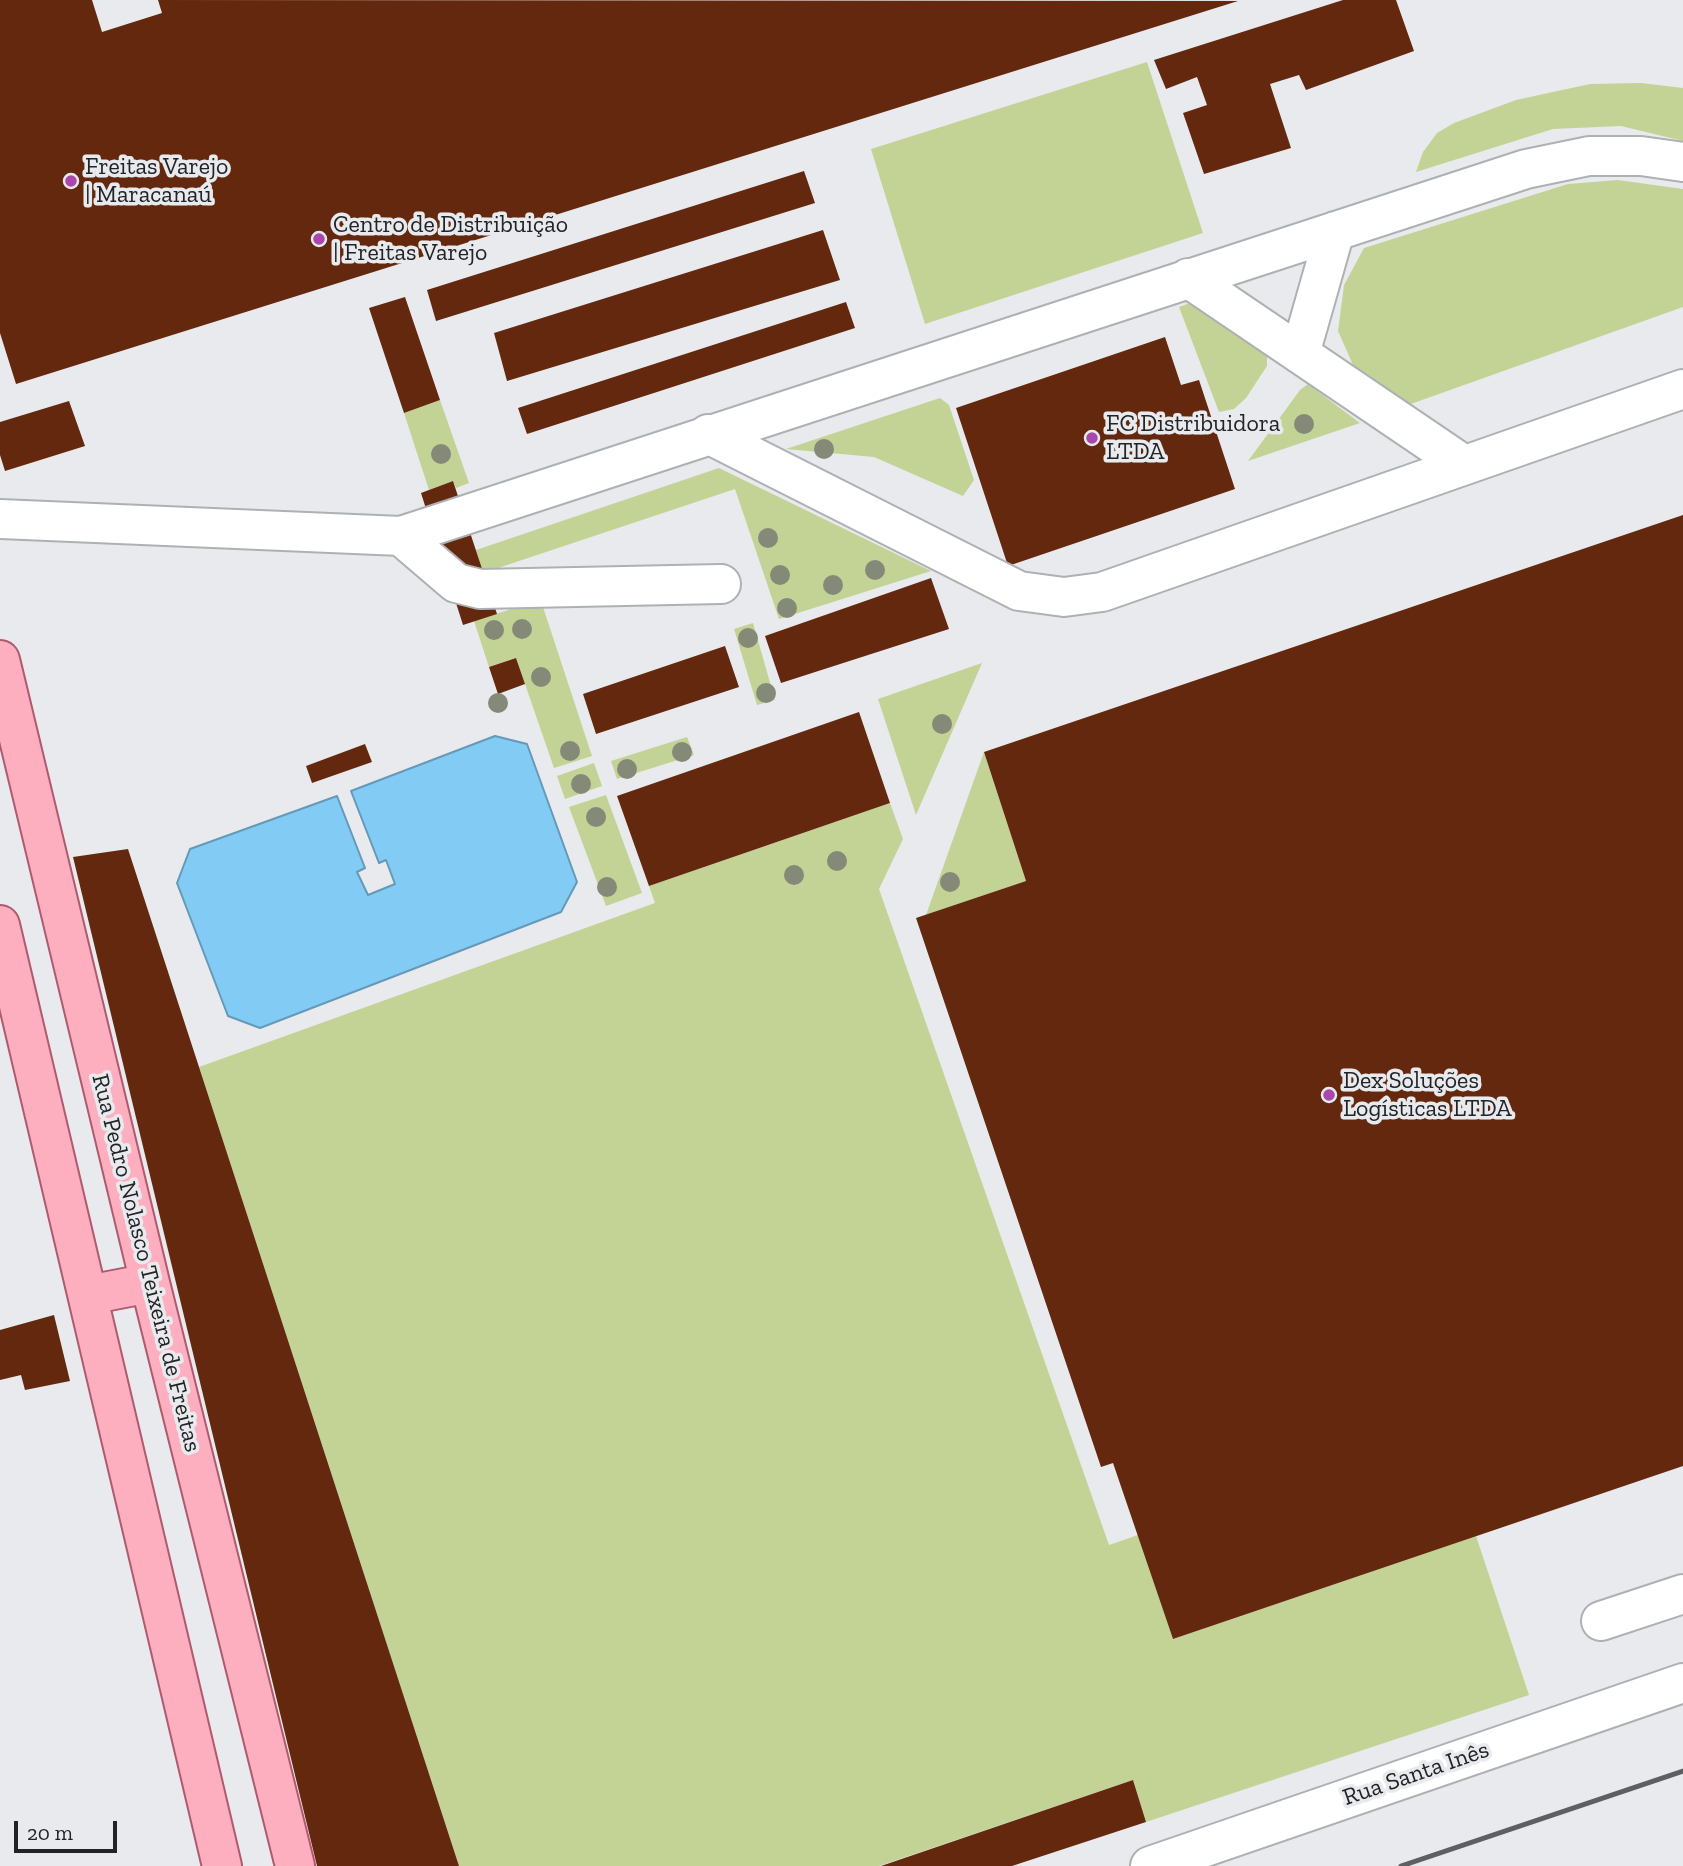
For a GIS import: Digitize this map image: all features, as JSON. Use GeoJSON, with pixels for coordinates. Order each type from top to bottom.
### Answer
{"type":"FeatureCollection","features":[{"type":"Feature","properties":{"kind":"main road","name":"Rua Pedro Nolasco Teixeira de Freitas"},"geometry":{"type":"LineString","coordinates":[[0,660],[150,1283],[295,1866]]}},
{"type":"Feature","properties":{"kind":"main road"},"geometry":{"type":"LineString","coordinates":[[0,925],[222,1866]]}},
{"type":"Feature","properties":{"kind":"main road"},"geometry":{"type":"LineString","coordinates":[[88,1294],[150,1283]]}},
{"type":"Feature","properties":{"kind":"street"},"geometry":{"type":"LineString","coordinates":[[0,519],[401,536],[1525,169],[1589,156],[1640,156],[1683,163]]}},
{"type":"Feature","properties":{"kind":"street"},"geometry":{"type":"LineString","coordinates":[[1300,354],[1335,230]]}},
{"type":"Feature","properties":{"kind":"street"},"geometry":{"type":"LineString","coordinates":[[1188,278],[1464,465]]}},
{"type":"Feature","properties":{"kind":"street"},"geometry":{"type":"LineString","coordinates":[[708,434],[1019,591],[1063,597],[1102,592],[1683,389]]}},
{"type":"Feature","properties":{"kind":"street"},"geometry":{"type":"LineString","coordinates":[[401,536],[456,583],[480,589],[721,584]]}},
{"type":"Feature","properties":{"kind":"street"},"geometry":{"type":"LineString","coordinates":[[1601,1621],[1683,1594]]}},
{"type":"Feature","properties":{"kind":"street","name":"Rua Santa Inês"},"geometry":{"type":"LineString","coordinates":[[1150,1866],[1683,1683]]}},
{"type":"Feature","properties":{"kind":"green space"},"geometry":{"type":"Polygon","coordinates":[[[1147,62],[1203,233],[925,324],[871,149],[1147,62]]]}},
{"type":"Feature","properties":{"kind":"green space"},"geometry":{"type":"Polygon","coordinates":[[[1641,83],[1683,88],[1683,141],[1621,126],[1553,129],[1416,172],[1423,152],[1437,133],[1454,123],[1516,100],[1590,84],[1641,83]]]}},
{"type":"Feature","properties":{"kind":"green space"},"geometry":{"type":"Polygon","coordinates":[[[1618,180],[1683,189],[1683,307],[1408,405],[1353,365],[1338,331],[1344,285],[1364,248],[1568,184],[1618,180]]]}},
{"type":"Feature","properties":{"kind":"green space"},"geometry":{"type":"Polygon","coordinates":[[[1190,303],[1267,356],[1267,366],[1246,398],[1234,409],[1219,412],[1179,307],[1190,303]]]}},
{"type":"Feature","properties":{"kind":"green space"},"geometry":{"type":"Polygon","coordinates":[[[1308,384],[1360,423],[1248,461],[1300,390],[1308,384]]]}},
{"type":"Feature","properties":{"kind":"green space"},"geometry":{"type":"Polygon","coordinates":[[[940,398],[949,405],[974,480],[963,496],[874,457],[786,449],[940,398]]]}},
{"type":"Feature","properties":{"kind":"green space"},"geometry":{"type":"Polygon","coordinates":[[[440,400],[469,483],[456,488],[453,481],[429,490],[404,413],[440,400]]]}},
{"type":"Feature","properties":{"kind":"green space"},"geometry":{"type":"Polygon","coordinates":[[[719,468],[931,571],[779,619],[735,489],[483,573],[476,550],[719,468]]]}},
{"type":"Feature","properties":{"kind":"green space"},"geometry":{"type":"Polygon","coordinates":[[[527,604],[543,607],[592,756],[554,768],[516,658],[489,667],[474,621],[527,604]]]}},
{"type":"Feature","properties":{"kind":"green space"},"geometry":{"type":"Polygon","coordinates":[[[753,623],[775,700],[757,705],[734,629],[753,623]]]}},
{"type":"Feature","properties":{"kind":"green space"},"geometry":{"type":"Polygon","coordinates":[[[982,663],[916,815],[878,699],[982,663]]]}},
{"type":"Feature","properties":{"kind":"green space"},"geometry":{"type":"Polygon","coordinates":[[[687,737],[694,755],[617,779],[611,761],[687,737]]]}},
{"type":"Feature","properties":{"kind":"green space"},"geometry":{"type":"Polygon","coordinates":[[[984,752],[1026,881],[926,915],[984,752]]]}},
{"type":"Feature","properties":{"kind":"green space"},"geometry":{"type":"Polygon","coordinates":[[[594,763],[602,786],[565,799],[557,776],[594,763]]]}},
{"type":"Feature","properties":{"kind":"green space"},"geometry":{"type":"Polygon","coordinates":[[[606,795],[642,893],[606,906],[569,807],[606,795]]]}},
{"type":"Feature","properties":{"kind":"green space"},"geometry":{"type":"Polygon","coordinates":[[[890,803],[903,839],[879,889],[1109,1545],[1138,1535],[1173,1639],[1476,1536],[1529,1695],[1146,1822],[1133,1780],[879,1866],[459,1866],[199,1067],[655,903],[649,886],[890,803]]]}},
{"type":"Feature","properties":{"kind":"water"},"geometry":{"type":"Polygon","coordinates":[[[495,736],[527,744],[577,882],[561,912],[260,1028],[228,1016],[177,883],[190,849],[337,796],[365,868],[357,872],[368,895],[395,884],[386,860],[379,863],[351,791],[495,736]]]}},
{"type":"Feature","properties":{"kind":"building","name":"Centro de Distribuição | Freitas Varejo"},"geometry":{"type":"Polygon","coordinates":[[[0,0],[92,0],[102,32],[162,13],[158,0],[1238,1],[16,384],[0,333],[0,0]]]}},
{"type":"Feature","properties":{"kind":"building"},"geometry":{"type":"Polygon","coordinates":[[[1343,0],[1396,0],[1414,51],[1306,90],[1299,75],[1270,84],[1291,148],[1204,174],[1183,113],[1207,105],[1197,77],[1166,89],[1154,60],[1343,0]]]}},
{"type":"Feature","properties":{"kind":"building"},"geometry":{"type":"Polygon","coordinates":[[[804,171],[815,203],[436,321],[427,290],[804,171]]]}},
{"type":"Feature","properties":{"kind":"building"},"geometry":{"type":"Polygon","coordinates":[[[823,230],[840,280],[507,381],[494,333],[823,230]]]}},
{"type":"Feature","properties":{"kind":"building"},"geometry":{"type":"Polygon","coordinates":[[[405,297],[440,400],[404,413],[369,308],[405,297]]]}},
{"type":"Feature","properties":{"kind":"building"},"geometry":{"type":"Polygon","coordinates":[[[846,302],[855,328],[527,434],[518,408],[846,302]]]}},
{"type":"Feature","properties":{"kind":"building","name":"FC Distribuidora LTDA"},"geometry":{"type":"Polygon","coordinates":[[[1165,337],[1181,385],[1199,380],[1235,489],[1008,566],[956,408],[1165,337]]]}},
{"type":"Feature","properties":{"kind":"building"},"geometry":{"type":"Polygon","coordinates":[[[69,401],[85,446],[5,471],[0,455],[0,422],[69,401]]]}},
{"type":"Feature","properties":{"kind":"building"},"geometry":{"type":"Polygon","coordinates":[[[453,481],[497,614],[463,625],[421,493],[453,481]]]}},
{"type":"Feature","properties":{"kind":"building","name":"Dex Soluções Logísticas LTDA"},"geometry":{"type":"Polygon","coordinates":[[[1683,515],[1683,1466],[1173,1639],[1113,1463],[1101,1467],[916,918],[1026,881],[984,752],[1683,515]]]}},
{"type":"Feature","properties":{"kind":"building"},"geometry":{"type":"Polygon","coordinates":[[[931,578],[949,629],[781,683],[765,636],[931,578]]]}},
{"type":"Feature","properties":{"kind":"building"},"geometry":{"type":"Polygon","coordinates":[[[725,646],[739,687],[596,734],[583,694],[725,646]]]}},
{"type":"Feature","properties":{"kind":"building"},"geometry":{"type":"Polygon","coordinates":[[[516,658],[525,684],[498,694],[489,667],[516,658]]]}},
{"type":"Feature","properties":{"kind":"building"},"geometry":{"type":"Polygon","coordinates":[[[859,712],[890,803],[649,886],[617,796],[859,712]]]}},
{"type":"Feature","properties":{"kind":"building"},"geometry":{"type":"Polygon","coordinates":[[[365,744],[372,762],[312,783],[306,766],[365,744]]]}},
{"type":"Feature","properties":{"kind":"building"},"geometry":{"type":"Polygon","coordinates":[[[128,849],[459,1866],[317,1866],[73,857],[128,849]]]}},
{"type":"Feature","properties":{"kind":"building"},"geometry":{"type":"Polygon","coordinates":[[[54,1315],[70,1381],[25,1390],[21,1375],[0,1380],[0,1330],[54,1315]]]}},
{"type":"Feature","properties":{"kind":"building"},"geometry":{"type":"Polygon","coordinates":[[[1133,1780],[1146,1822],[1012,1866],[881,1866],[1133,1780]]]}},
{"type":"Feature","properties":{"kind":"railway"},"geometry":{"type":"LineString","coordinates":[[1401,1866],[1683,1771]]}},
{"type":"Feature","properties":{"kind":"place","name":"Freitas Varejo | Maracanaú"},"geometry":{"type":"Point","coordinates":[71,181]}},
{"type":"Feature","properties":{"kind":"place","name":"Centro de Distribuição | Freitas Varejo"},"geometry":{"type":"Point","coordinates":[319,239]}},
{"type":"Feature","properties":{"kind":"place","name":"FC Distribuidora LTDA"},"geometry":{"type":"Point","coordinates":[1092,438]}},
{"type":"Feature","properties":{"kind":"place","name":"Dex Soluções Logísticas LTDA"},"geometry":{"type":"Point","coordinates":[1329,1095]}}]}
